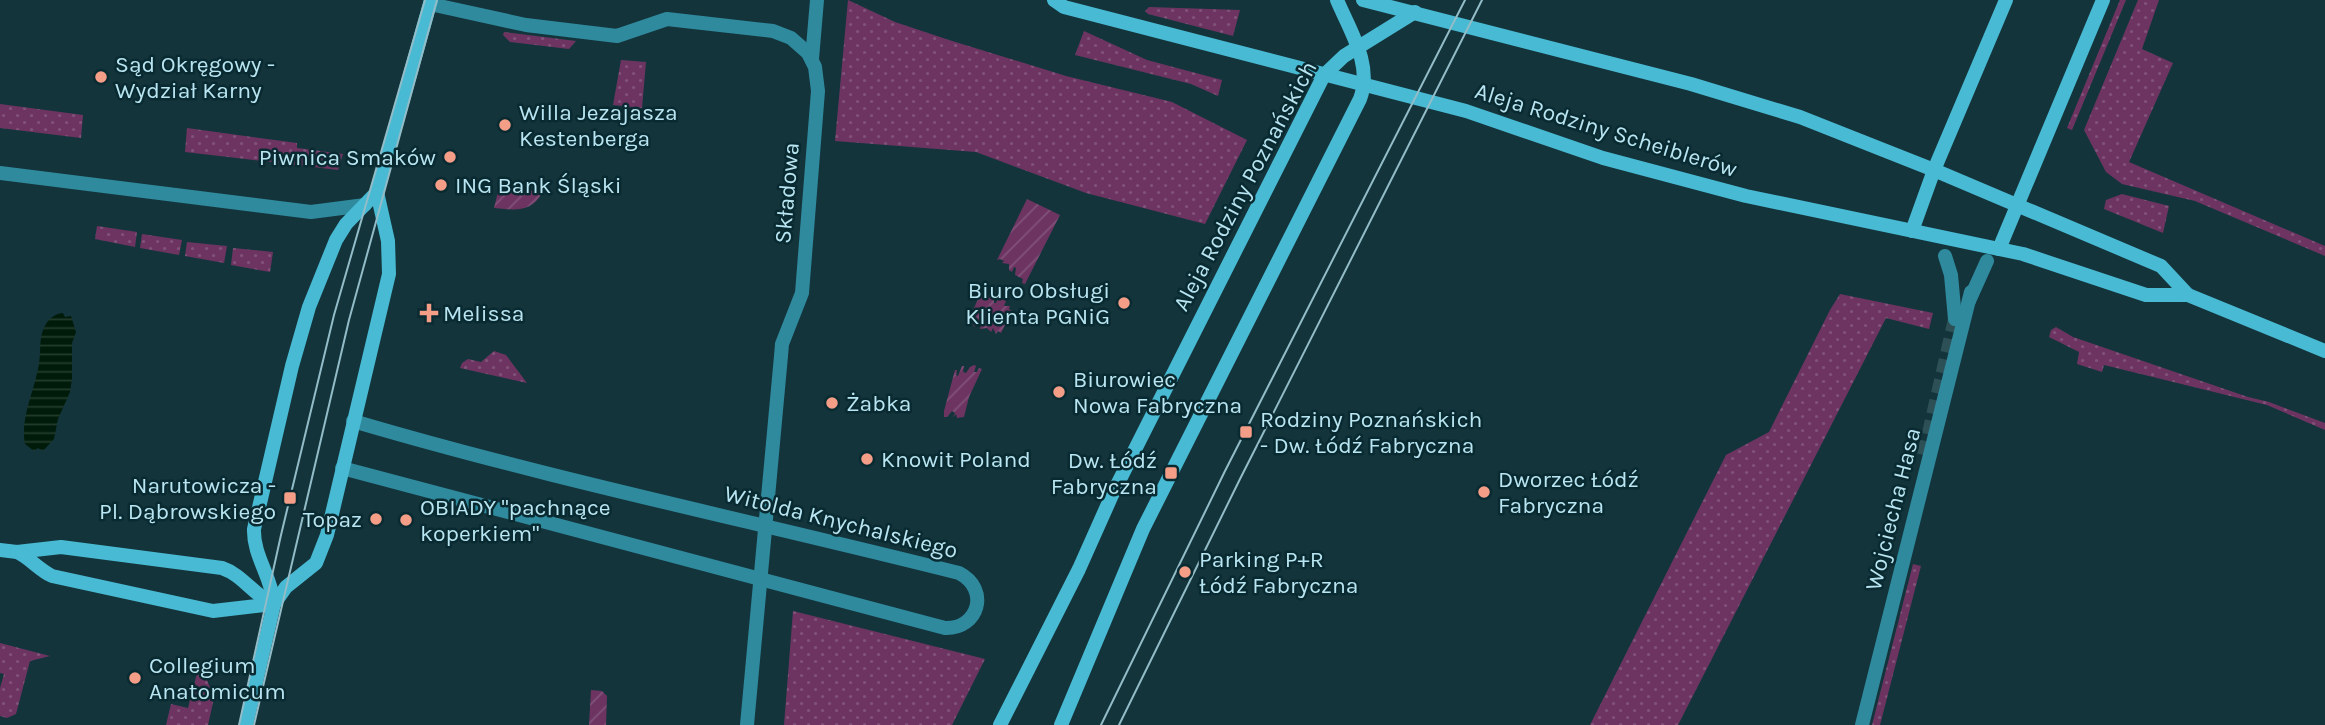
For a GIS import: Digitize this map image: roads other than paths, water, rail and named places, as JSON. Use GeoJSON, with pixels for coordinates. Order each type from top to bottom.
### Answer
{"type":"FeatureCollection","features":[{"type":"Feature","properties":{"kind":"street","name":"Składowa"},"geometry":{"type":"LineString","coordinates":[[747,725],[782,344],[802,293],[818,91],[812,60],[817,0]]}},
{"type":"Feature","properties":{"kind":"street","name":"Aleja Rodziny Scheiblerów"},"geometry":{"type":"LineString","coordinates":[[1054,0],[1064,7],[1488,118],[1581,151],[1643,169],[1796,208],[2039,259],[2146,295],[2188,295],[2325,351]]}},
{"type":"Feature","properties":{"kind":"street"},"geometry":{"type":"LineString","coordinates":[[1060,725],[1143,530],[1334,152],[1365,85],[1363,64],[1337,0]]}},
{"type":"Feature","properties":{"kind":"street","name":"Aleja Rodziny Scheiblerów"},"geometry":{"type":"LineString","coordinates":[[1363,0],[1729,94],[1800,117],[1934,170],[2161,267],[2188,295]]}},
{"type":"Feature","properties":{"kind":"street"},"geometry":{"type":"LineString","coordinates":[[1912,231],[1934,170],[2006,0]]}},
{"type":"Feature","properties":{"kind":"street"},"geometry":{"type":"LineString","coordinates":[[1999,249],[2103,0]]}},
{"type":"Feature","properties":{"kind":"street"},"geometry":{"type":"LineString","coordinates":[[246,725],[274,604],[271,584],[254,540],[258,510],[292,366],[317,283],[341,232],[377,192],[431,2],[526,25],[617,36],[667,19],[762,28],[791,38],[812,60]]}},
{"type":"Feature","properties":{"kind":"street"},"geometry":{"type":"LineString","coordinates":[[1357,47],[1415,12]]}},
{"type":"Feature","properties":{"kind":"street","name":"Aleja Rodziny Poznańskich"},"geometry":{"type":"LineString","coordinates":[[1000,725],[1079,569],[1112,495],[1324,75],[1343,56],[1357,47]]}},
{"type":"Feature","properties":{"kind":"street"},"geometry":{"type":"LineString","coordinates":[[0,173],[311,212],[365,205]]}},
{"type":"Feature","properties":{"kind":"street"},"geometry":{"type":"LineString","coordinates":[[17,552],[52,576],[213,611],[274,604],[286,587],[309,569],[321,555],[389,274],[388,241],[377,192]]}},
{"type":"Feature","properties":{"kind":"street"},"geometry":{"type":"LineString","coordinates":[[1945,256],[1951,275],[1955,319],[1969,302],[1987,261]]}},
{"type":"Feature","properties":{"kind":"street","name":"Wojciecha Hasa"},"geometry":{"type":"LineString","coordinates":[[1862,725],[1971,292]]}},
{"type":"Feature","properties":{"kind":"street","name":"Witolda Knychalskiego"},"geometry":{"type":"LineString","coordinates":[[342,468],[945,628],[964,624],[972,617],[977,607],[974,585],[959,573],[597,486],[353,421]]}},
{"type":"Feature","properties":{"kind":"street"},"geometry":{"type":"LineString","coordinates":[[0,550],[17,552],[61,547],[222,568],[239,577],[259,596],[274,604]]}},
{"type":"Feature","properties":{"kind":"tunnel"},"geometry":{"type":"LineString","coordinates":[[1924,455],[1955,319]]}},
{"type":"Feature","properties":{"kind":"tram line"},"geometry":{"type":"LineString","coordinates":[[239,725],[334,315],[425,0]]}},
{"type":"Feature","properties":{"kind":"tram line"},"geometry":{"type":"LineString","coordinates":[[254,725],[349,320],[437,0]]}},
{"type":"Feature","properties":{"kind":"tram line"},"geometry":{"type":"LineString","coordinates":[[1101,725],[1225,471],[1465,0]]}},
{"type":"Feature","properties":{"kind":"tram line"},"geometry":{"type":"LineString","coordinates":[[1119,725],[1482,0]]}},
{"type":"Feature","properties":{"kind":"place","name":"Sąd Okręgowy - Wydział Karny"},"geometry":{"type":"Point","coordinates":[101,77]}},
{"type":"Feature","properties":{"kind":"place","name":"Willa Jezajasza Kestenberga"},"geometry":{"type":"Point","coordinates":[505,125]}},
{"type":"Feature","properties":{"kind":"place","name":"Piwnica Smaków"},"geometry":{"type":"Point","coordinates":[450,157]}},
{"type":"Feature","properties":{"kind":"place","name":"ING Bank Śląski"},"geometry":{"type":"Point","coordinates":[441,185]}},
{"type":"Feature","properties":{"kind":"place","name":"Biuro Obsługi Klienta PGNiG"},"geometry":{"type":"Point","coordinates":[1124,303]}},
{"type":"Feature","properties":{"kind":"place","name":"Melissa"},"geometry":{"type":"Point","coordinates":[429,313]}},
{"type":"Feature","properties":{"kind":"place","name":"Biurowiec Nowa Fabryczna"},"geometry":{"type":"Point","coordinates":[1059,392]}},
{"type":"Feature","properties":{"kind":"place","name":"Żabka"},"geometry":{"type":"Point","coordinates":[832,403]}},
{"type":"Feature","properties":{"kind":"place","name":"Rodziny Poznańskich - Dw. Łódź Fabryczna"},"geometry":{"type":"Point","coordinates":[1246,432]}},
{"type":"Feature","properties":{"kind":"place","name":"Knowit Poland"},"geometry":{"type":"Point","coordinates":[867,459]}},
{"type":"Feature","properties":{"kind":"place","name":"Dw. Łódź Fabryczna"},"geometry":{"type":"Point","coordinates":[1171,473]}},
{"type":"Feature","properties":{"kind":"place","name":"Dworzec Łódź Fabryczna"},"geometry":{"type":"Point","coordinates":[1484,492]}},
{"type":"Feature","properties":{"kind":"place","name":"Narutowicza - Pl. Dąbrowskiego"},"geometry":{"type":"Point","coordinates":[290,498]}},
{"type":"Feature","properties":{"kind":"place","name":"Topaz"},"geometry":{"type":"Point","coordinates":[376,519]}},
{"type":"Feature","properties":{"kind":"place","name":"OBIADY \"pachnące koperkiem\""},"geometry":{"type":"Point","coordinates":[406,520]}},
{"type":"Feature","properties":{"kind":"place","name":"Parking P+R Łódź Fabryczna"},"geometry":{"type":"Point","coordinates":[1185,572]}},
{"type":"Feature","properties":{"kind":"place","name":"Collegium Anatomicum"},"geometry":{"type":"Point","coordinates":[135,678]}}]}
